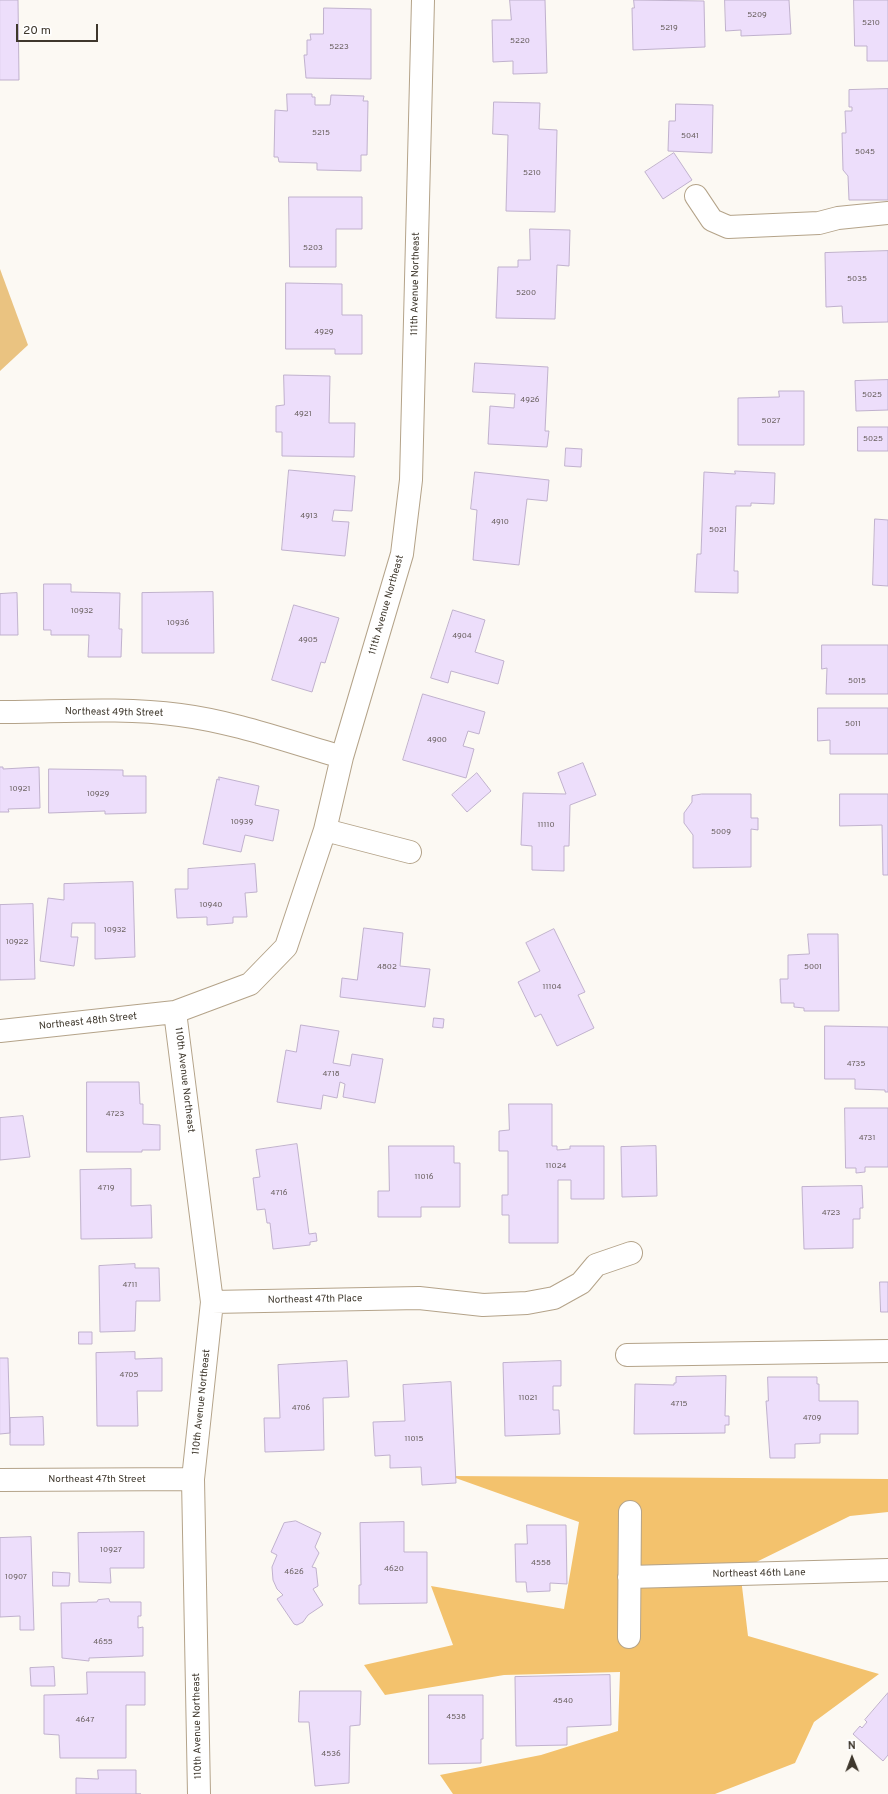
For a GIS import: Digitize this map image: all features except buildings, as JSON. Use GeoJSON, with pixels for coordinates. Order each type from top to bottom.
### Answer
{"type":"FeatureCollection","features":[{"type":"Feature","properties":{"kind":"street","name":"111th Avenue Northeast"},"geometry":{"type":"LineString","coordinates":[[176,1012],[250,984],[286,947],[325,830],[342,757],[402,554],[411,480],[423,0]]}},
{"type":"Feature","properties":{"kind":"street"},"geometry":{"type":"LineString","coordinates":[[696,196],[712,220],[728,227],[819,223],[838,218],[888,213]]}},
{"type":"Feature","properties":{"kind":"street","name":"Northeast 49th Street"},"geometry":{"type":"LineString","coordinates":[[0,712],[135,711],[180,715],[227,724],[342,757]]}},
{"type":"Feature","properties":{"kind":"street"},"geometry":{"type":"LineString","coordinates":[[325,830],[410,852]]}},
{"type":"Feature","properties":{"kind":"street","name":"Northeast 48th Street"},"geometry":{"type":"LineString","coordinates":[[0,1031],[176,1012]]}},
{"type":"Feature","properties":{"kind":"street","name":"110th Avenue Northeast"},"geometry":{"type":"LineString","coordinates":[[176,1012],[212,1302],[194,1479],[199,1794]]}},
{"type":"Feature","properties":{"kind":"street","name":"Northeast 47th Place"},"geometry":{"type":"LineString","coordinates":[[212,1302],[419,1298],[484,1305],[527,1303],[554,1298],[581,1283],[596,1265],[631,1253]]}},
{"type":"Feature","properties":{"kind":"street"},"geometry":{"type":"LineString","coordinates":[[627,1355],[888,1351]]}},
{"type":"Feature","properties":{"kind":"street","name":"Northeast 47th Street"},"geometry":{"type":"LineString","coordinates":[[0,1480],[194,1479]]}},
{"type":"Feature","properties":{"kind":"street"},"geometry":{"type":"LineString","coordinates":[[629,1637],[630,1512]]}},
{"type":"Feature","properties":{"kind":"street","name":"Northeast 46th Lane"},"geometry":{"type":"LineString","coordinates":[[629,1577],[888,1570]]}},
{"type":"Feature","properties":{"kind":"shaded area"},"geometry":{"type":"Polygon","coordinates":[[[0,269],[28,345],[0,371],[0,269]]]}},
{"type":"Feature","properties":{"kind":"shaded area"},"geometry":{"type":"Polygon","coordinates":[[[450,1476],[888,1479],[888,1512],[850,1516],[740,1570],[748,1636],[879,1674],[814,1722],[795,1763],[715,1794],[453,1794],[440,1775],[541,1755],[618,1731],[620,1672],[504,1675],[385,1695],[364,1665],[453,1645],[431,1586],[564,1609],[579,1522],[450,1476]]]}}]}
